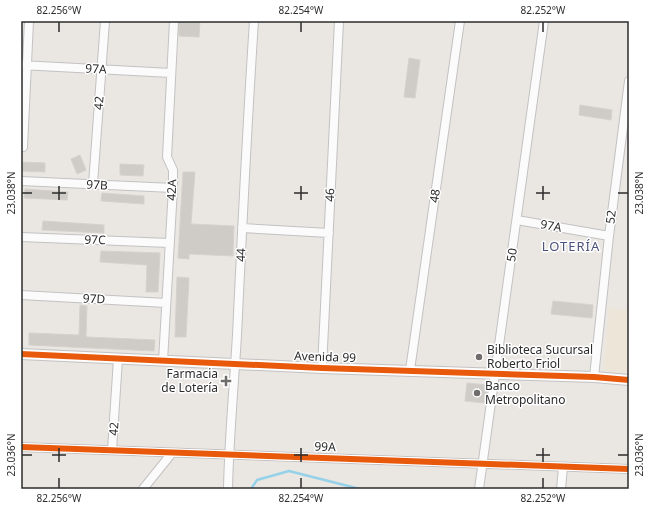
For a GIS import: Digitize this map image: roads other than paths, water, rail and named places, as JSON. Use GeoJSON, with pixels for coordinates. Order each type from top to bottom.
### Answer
{"type":"FeatureCollection","features":[{"type":"Feature","properties":{"kind":"street"},"geometry":{"type":"LineString","coordinates":[[23,147],[24,65],[29,21]]}},
{"type":"Feature","properties":{"kind":"street","name":"42"},"geometry":{"type":"LineString","coordinates":[[93,184],[105,21]]}},
{"type":"Feature","properties":{"kind":"street","name":"42A"},"geometry":{"type":"LineString","coordinates":[[163,361],[173,188],[173,170],[167,157],[174,21]]}},
{"type":"Feature","properties":{"kind":"street","name":"44"},"geometry":{"type":"LineString","coordinates":[[228,489],[228,455],[235,365],[254,21]]}},
{"type":"Feature","properties":{"kind":"street","name":"46"},"geometry":{"type":"LineString","coordinates":[[322,368],[339,21]]}},
{"type":"Feature","properties":{"kind":"street","name":"48"},"geometry":{"type":"LineString","coordinates":[[410,370],[460,21]]}},
{"type":"Feature","properties":{"kind":"street","name":"50"},"geometry":{"type":"LineString","coordinates":[[479,489],[544,21]]}},
{"type":"Feature","properties":{"kind":"street","name":"97A"},"geometry":{"type":"LineString","coordinates":[[24,65],[171,73]]}},
{"type":"Feature","properties":{"kind":"street","name":"52"},"geometry":{"type":"LineString","coordinates":[[594,377],[609,236],[627,108],[629,81]]}},
{"type":"Feature","properties":{"kind":"street","name":"97B"},"geometry":{"type":"LineString","coordinates":[[21,181],[173,188]]}},
{"type":"Feature","properties":{"kind":"street","name":"97A"},"geometry":{"type":"LineString","coordinates":[[517,220],[609,236]]}},
{"type":"Feature","properties":{"kind":"street"},"geometry":{"type":"LineString","coordinates":[[242,228],[328,234]]}},
{"type":"Feature","properties":{"kind":"street","name":"97C"},"geometry":{"type":"LineString","coordinates":[[21,237],[169,243]]}},
{"type":"Feature","properties":{"kind":"street","name":"97D"},"geometry":{"type":"LineString","coordinates":[[21,295],[166,303]]}},
{"type":"Feature","properties":{"kind":"street","name":"Avenida 99"},"geometry":{"type":"LineString","coordinates":[[21,354],[235,365],[594,377],[629,380]]}},
{"type":"Feature","properties":{"kind":"street","name":"42"},"geometry":{"type":"LineString","coordinates":[[112,450],[118,359]]}},
{"type":"Feature","properties":{"kind":"street","name":"99A"},"geometry":{"type":"LineString","coordinates":[[21,447],[629,469]]}},
{"type":"Feature","properties":{"kind":"street"},"geometry":{"type":"LineString","coordinates":[[143,489],[172,453]]}},
{"type":"Feature","properties":{"kind":"street"},"geometry":{"type":"LineString","coordinates":[[561,489],[563,467]]}},
{"type":"Feature","properties":{"kind":"waterway"},"geometry":{"type":"LineString","coordinates":[[251,489],[257,480],[289,471],[360,489]]}},
{"type":"Feature","properties":{"kind":"place","name":"Biblioteca Sucursal Roberto Friol"},"geometry":{"type":"Point","coordinates":[479,357]}},
{"type":"Feature","properties":{"kind":"place","name":"Farmacia de Lotería"},"geometry":{"type":"Point","coordinates":[226,381]}},
{"type":"Feature","properties":{"kind":"place","name":"Banco Metropolitano"},"geometry":{"type":"Point","coordinates":[477,393]}},
{"type":"Feature","properties":{"kind":"district","name":"LOTERÍA"},"geometry":{"type":"Point","coordinates":[571,246]}}]}
